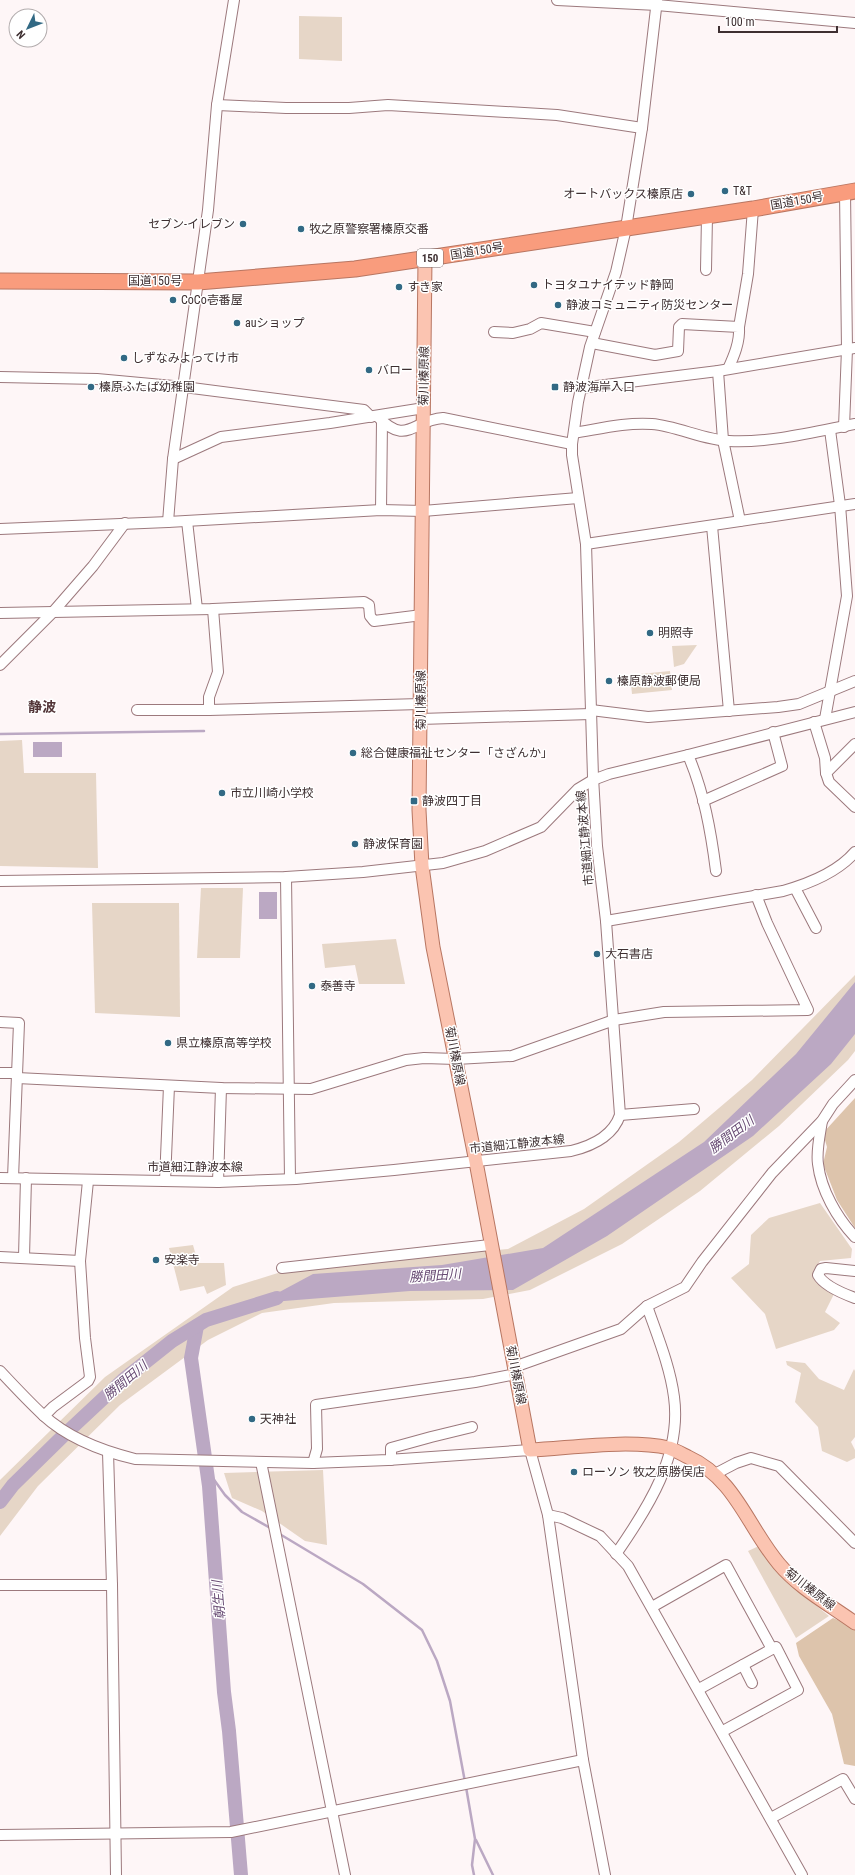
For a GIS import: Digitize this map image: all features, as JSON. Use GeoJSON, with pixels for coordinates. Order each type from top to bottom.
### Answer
{"type":"FeatureCollection","features":[{"type":"Feature","properties":{"kind":"highway","name":"国道150号"},"geometry":{"type":"LineString","coordinates":[[0,281],[198,282],[355,269],[754,209],[850,192]]}},
{"type":"Feature","properties":{"kind":"main road","name":"菊川榛原線"},"geometry":{"type":"LineString","coordinates":[[425,259],[419,810],[422,866],[433,946],[476,1162],[490,1245],[530,1450],[644,1444],[671,1449],[697,1461],[714,1474],[731,1491],[779,1564],[796,1581],[855,1623]]}},
{"type":"Feature","properties":{"kind":"street"},"geometry":{"type":"LineString","coordinates":[[168,522],[173,459],[208,210],[218,105],[234,0]]}},
{"type":"Feature","properties":{"kind":"street"},"geometry":{"type":"LineString","coordinates":[[557,0],[657,3],[855,23]]}},
{"type":"Feature","properties":{"kind":"street","name":"市道細江静波本線"},"geometry":{"type":"LineString","coordinates":[[0,1178],[218,1182],[290,1179],[476,1162],[571,1151],[584,1148],[596,1142],[614,1129],[620,1114],[606,921],[593,780],[586,544],[578,498],[572,444],[581,388],[592,343],[616,272],[626,228],[642,128],[657,3]]}},
{"type":"Feature","properties":{"kind":"street"},"geometry":{"type":"LineString","coordinates":[[218,105],[236,107],[294,108],[349,108],[388,105],[557,115],[642,128]]}},
{"type":"Feature","properties":{"kind":"street"},"geometry":{"type":"LineString","coordinates":[[844,426],[851,348],[850,192]]}},
{"type":"Feature","properties":{"kind":"street"},"geometry":{"type":"LineString","coordinates":[[740,521],[723,440],[723,370],[734,358],[740,336],[739,327],[748,274],[754,209]]}},
{"type":"Feature","properties":{"kind":"street"},"geometry":{"type":"LineString","coordinates":[[706,270],[707,216]]}},
{"type":"Feature","properties":{"kind":"street"},"geometry":{"type":"LineString","coordinates":[[494,332],[513,333],[530,329],[542,323],[595,332]]}},
{"type":"Feature","properties":{"kind":"street"},"geometry":{"type":"LineString","coordinates":[[592,343],[655,355],[678,352],[679,327],[682,324],[739,327]]}},
{"type":"Feature","properties":{"kind":"street"},"geometry":{"type":"LineString","coordinates":[[581,388],[723,370],[851,348]]}},
{"type":"Feature","properties":{"kind":"street"},"geometry":{"type":"LineString","coordinates":[[0,377],[97,379],[364,410],[401,432],[410,430],[424,422],[443,418],[572,444]]}},
{"type":"Feature","properties":{"kind":"street"},"geometry":{"type":"LineString","coordinates":[[173,459],[221,437],[377,418],[424,408]]}},
{"type":"Feature","properties":{"kind":"street"},"geometry":{"type":"LineString","coordinates":[[377,418],[380,510]]}},
{"type":"Feature","properties":{"kind":"street"},"geometry":{"type":"LineString","coordinates":[[574,432],[653,424],[723,440],[748,441],[830,430],[855,424]]}},
{"type":"Feature","properties":{"kind":"street"},"geometry":{"type":"LineString","coordinates":[[825,719],[847,596],[840,505],[830,430]]}},
{"type":"Feature","properties":{"kind":"street"},"geometry":{"type":"LineString","coordinates":[[0,529],[168,522],[380,510],[423,511],[578,498]]}},
{"type":"Feature","properties":{"kind":"street"},"geometry":{"type":"LineString","coordinates":[[586,544],[712,526],[840,505],[855,504]]}},
{"type":"Feature","properties":{"kind":"street"},"geometry":{"type":"LineString","coordinates":[[187,521],[197,609]]}},
{"type":"Feature","properties":{"kind":"street"},"geometry":{"type":"LineString","coordinates":[[0,665],[53,612],[94,566],[125,523]]}},
{"type":"Feature","properties":{"kind":"street"},"geometry":{"type":"LineString","coordinates":[[712,526],[730,711]]}},
{"type":"Feature","properties":{"kind":"street"},"geometry":{"type":"LineString","coordinates":[[0,614],[213,609],[364,602],[369,606],[370,616],[374,621],[422,615]]}},
{"type":"Feature","properties":{"kind":"street"},"geometry":{"type":"LineString","coordinates":[[209,710],[209,697],[218,672],[213,609]]}},
{"type":"Feature","properties":{"kind":"street"},"geometry":{"type":"LineString","coordinates":[[420,719],[591,712],[648,717],[778,707],[799,704],[855,681]]}},
{"type":"Feature","properties":{"kind":"street"},"geometry":{"type":"LineString","coordinates":[[137,710],[209,710],[420,704]]}},
{"type":"Feature","properties":{"kind":"street"},"geometry":{"type":"LineString","coordinates":[[0,881],[286,877],[443,863],[485,852],[541,827],[578,789],[593,780],[609,774],[688,756],[773,732],[855,712]]}},
{"type":"Feature","properties":{"kind":"street"},"geometry":{"type":"LineString","coordinates":[[814,722],[829,782],[855,807]]}},
{"type":"Feature","properties":{"kind":"street"},"geometry":{"type":"LineString","coordinates":[[703,801],[782,766],[773,732]]}},
{"type":"Feature","properties":{"kind":"street"},"geometry":{"type":"LineString","coordinates":[[826,773],[855,744]]}},
{"type":"Feature","properties":{"kind":"street"},"geometry":{"type":"LineString","coordinates":[[688,756],[698,778],[712,842],[716,871]]}},
{"type":"Feature","properties":{"kind":"street"},"geometry":{"type":"LineString","coordinates":[[606,921],[795,888],[835,868],[855,852]]}},
{"type":"Feature","properties":{"kind":"street"},"geometry":{"type":"LineString","coordinates":[[286,877],[290,1179]]}},
{"type":"Feature","properties":{"kind":"street"},"geometry":{"type":"LineString","coordinates":[[795,888],[816,928]]}},
{"type":"Feature","properties":{"kind":"street"},"geometry":{"type":"LineString","coordinates":[[0,1073],[17,1076],[169,1086],[290,1090],[310,1089],[406,1060],[424,1058],[456,1059],[512,1056],[614,1020],[664,1012],[808,1010],[782,957],[756,895]]}},
{"type":"Feature","properties":{"kind":"street"},"geometry":{"type":"LineString","coordinates":[[0,1022],[19,1023],[13,1178]]}},
{"type":"Feature","properties":{"kind":"street"},"geometry":{"type":"LineString","coordinates":[[313,1463],[317,1449],[316,1405],[476,1382],[515,1370],[621,1329],[647,1306],[685,1287],[702,1262],[772,1173],[822,1121],[833,1104],[855,1080]]}},
{"type":"Feature","properties":{"kind":"street"},"geometry":{"type":"LineString","coordinates":[[165,1181],[169,1086]]}},
{"type":"Feature","properties":{"kind":"street"},"geometry":{"type":"LineString","coordinates":[[218,1182],[221,1088]]}},
{"type":"Feature","properties":{"kind":"street"},"geometry":{"type":"LineString","coordinates":[[620,1114],[694,1109]]}},
{"type":"Feature","properties":{"kind":"street"},"geometry":{"type":"LineString","coordinates":[[822,1121],[818,1162],[821,1179],[842,1223],[855,1237]]}},
{"type":"Feature","properties":{"kind":"street"},"geometry":{"type":"LineString","coordinates":[[24,1257],[26,1178]]}},
{"type":"Feature","properties":{"kind":"street"},"geometry":{"type":"LineString","coordinates":[[47,1419],[53,1407],[88,1381],[90,1377],[85,1338],[80,1261],[88,1180]]}},
{"type":"Feature","properties":{"kind":"street"},"geometry":{"type":"LineString","coordinates":[[282,1268],[490,1245]]}},
{"type":"Feature","properties":{"kind":"street"},"geometry":{"type":"LineString","coordinates":[[0,1257],[80,1261]]}},
{"type":"Feature","properties":{"kind":"street"},"geometry":{"type":"LineString","coordinates":[[855,1271],[826,1268],[821,1269],[818,1275],[820,1280],[855,1298]]}},
{"type":"Feature","properties":{"kind":"street"},"geometry":{"type":"LineString","coordinates":[[616,1554],[645,1509],[661,1478],[675,1432],[674,1396],[665,1360],[647,1306]]}},
{"type":"Feature","properties":{"kind":"street"},"geometry":{"type":"LineString","coordinates":[[0,1371],[47,1419],[76,1438],[105,1451],[135,1459],[313,1463],[391,1460],[530,1450],[548,1515],[584,1760],[605,1875]]}},
{"type":"Feature","properties":{"kind":"street"},"geometry":{"type":"LineString","coordinates":[[391,1460],[391,1448],[472,1427]]}},
{"type":"Feature","properties":{"kind":"street"},"geometry":{"type":"LineString","coordinates":[[105,1451],[112,1585],[116,1875]]}},
{"type":"Feature","properties":{"kind":"street"},"geometry":{"type":"LineString","coordinates":[[714,1474],[736,1462],[751,1458],[779,1466],[855,1544]]}},
{"type":"Feature","properties":{"kind":"street"},"geometry":{"type":"LineString","coordinates":[[261,1462],[345,1875]]}},
{"type":"Feature","properties":{"kind":"street"},"geometry":{"type":"LineString","coordinates":[[548,1515],[562,1518],[600,1536],[628,1566],[699,1689],[802,1875]]}},
{"type":"Feature","properties":{"kind":"street"},"geometry":{"type":"LineString","coordinates":[[652,1607],[726,1565],[772,1649]]}},
{"type":"Feature","properties":{"kind":"street"},"geometry":{"type":"LineString","coordinates":[[0,1584],[112,1585]]}},
{"type":"Feature","properties":{"kind":"street"},"geometry":{"type":"LineString","coordinates":[[699,1689],[776,1647],[798,1690],[722,1732]]}},
{"type":"Feature","properties":{"kind":"street"},"geometry":{"type":"LineString","coordinates":[[743,1665],[752,1683]]}},
{"type":"Feature","properties":{"kind":"street"},"geometry":{"type":"LineString","coordinates":[[0,1835],[231,1832],[584,1760]]}},
{"type":"Feature","properties":{"kind":"street"},"geometry":{"type":"LineString","coordinates":[[771,1818],[843,1779],[855,1799]]}},
{"type":"Feature","properties":{"kind":"shaded area"},"geometry":{"type":"Polygon","coordinates":[[[299,16],[342,17],[342,61],[299,59],[299,16]]]}},
{"type":"Feature","properties":{"kind":"shaded area"},"geometry":{"type":"Polygon","coordinates":[[[697,645],[684,664],[674,667],[672,646],[697,645]]]}},
{"type":"Feature","properties":{"kind":"shaded area"},"geometry":{"type":"Polygon","coordinates":[[[670,671],[672,690],[632,694],[630,675],[670,671]]]}},
{"type":"Feature","properties":{"kind":"shaded area"},"geometry":{"type":"Polygon","coordinates":[[[22,740],[24,773],[96,773],[98,868],[0,866],[0,741],[22,740]]]}},
{"type":"Feature","properties":{"kind":"shaded area"},"geometry":{"type":"Polygon","coordinates":[[[201,888],[243,888],[240,958],[197,958],[201,888]]]}},
{"type":"Feature","properties":{"kind":"shaded area"},"geometry":{"type":"Polygon","coordinates":[[[92,903],[179,903],[180,1017],[95,1013],[92,903]]]}},
{"type":"Feature","properties":{"kind":"shaded area"},"geometry":{"type":"Polygon","coordinates":[[[396,939],[405,984],[359,984],[355,965],[325,968],[322,944],[396,939]]]}},
{"type":"Feature","properties":{"kind":"shaded area"},"geometry":{"type":"Polygon","coordinates":[[[855,975],[855,1051],[848,1060],[779,1126],[700,1191],[622,1244],[530,1290],[483,1299],[334,1303],[262,1313],[208,1340],[120,1405],[38,1486],[0,1536],[0,1480],[105,1377],[233,1287],[297,1267],[508,1249],[584,1209],[679,1142],[752,1080],[855,975]]]}},
{"type":"Feature","properties":{"kind":"shaded area"},"geometry":{"type":"Polygon","coordinates":[[[855,1098],[855,1228],[837,1200],[823,1164],[827,1147],[823,1133],[855,1098]]]}},
{"type":"Feature","properties":{"kind":"shaded area"},"geometry":{"type":"Polygon","coordinates":[[[820,1203],[852,1249],[851,1258],[820,1261],[812,1276],[834,1294],[825,1312],[840,1323],[834,1330],[776,1349],[765,1314],[731,1278],[749,1264],[751,1235],[769,1218],[820,1203]]]}},
{"type":"Feature","properties":{"kind":"shaded area"},"geometry":{"type":"Polygon","coordinates":[[[193,1245],[198,1263],[224,1263],[226,1285],[207,1294],[204,1286],[180,1291],[169,1248],[193,1245]]]}},
{"type":"Feature","properties":{"kind":"shaded area"},"geometry":{"type":"Polygon","coordinates":[[[786,1361],[805,1363],[819,1379],[844,1390],[854,1369],[855,1437],[851,1442],[855,1450],[855,1458],[847,1462],[822,1451],[818,1427],[795,1402],[801,1373],[787,1365],[786,1361]]]}},
{"type":"Feature","properties":{"kind":"shaded area"},"geometry":{"type":"Polygon","coordinates":[[[323,1470],[327,1545],[305,1541],[262,1511],[232,1498],[224,1473],[323,1470]]]}},
{"type":"Feature","properties":{"kind":"shaded area"},"geometry":{"type":"Polygon","coordinates":[[[759,1546],[787,1582],[829,1616],[796,1638],[748,1551],[759,1546]]]}},
{"type":"Feature","properties":{"kind":"shaded area"},"geometry":{"type":"Polygon","coordinates":[[[833,1618],[855,1627],[855,1766],[844,1764],[832,1714],[799,1656],[796,1643],[833,1618]]]}},
{"type":"Feature","properties":{"kind":"water"},"geometry":{"type":"Polygon","coordinates":[[[33,742],[62,742],[62,757],[33,757],[33,742]]]}},
{"type":"Feature","properties":{"kind":"water"},"geometry":{"type":"Polygon","coordinates":[[[259,892],[277,892],[277,919],[259,919],[259,892]]]}},
{"type":"Feature","properties":{"kind":"water"},"geometry":{"type":"Polygon","coordinates":[[[855,982],[855,1034],[831,1064],[753,1136],[607,1236],[513,1290],[410,1291],[259,1303],[313,1274],[442,1265],[543,1248],[704,1142],[796,1054],[855,982]]]}},
{"type":"Feature","properties":{"kind":"waterway"},"geometry":{"type":"LineString","coordinates":[[0,734],[204,731]]}},
{"type":"Feature","properties":{"kind":"waterway","name":"勝間田川"},"geometry":{"type":"LineString","coordinates":[[0,1502],[13,1485],[63,1436],[123,1380],[172,1341],[206,1320],[277,1298]]}},
{"type":"Feature","properties":{"kind":"waterway","name":"朝生川"},"geometry":{"type":"LineString","coordinates":[[197,1326],[191,1358],[209,1486],[224,1692],[229,1731],[241,1875]]}},
{"type":"Feature","properties":{"kind":"waterway"},"geometry":{"type":"LineString","coordinates":[[207,1470],[225,1495],[242,1512],[272,1529]]}},
{"type":"Feature","properties":{"kind":"waterway"},"geometry":{"type":"LineString","coordinates":[[278,1533],[363,1584],[422,1630],[437,1661],[450,1701],[465,1782]]}},
{"type":"Feature","properties":{"kind":"waterway"},"geometry":{"type":"LineString","coordinates":[[466,1787],[475,1839],[472,1865],[474,1875]]}},
{"type":"Feature","properties":{"kind":"waterway"},"geometry":{"type":"LineString","coordinates":[[476,1840],[493,1875]]}},
{"type":"Feature","properties":{"kind":"place","name":"T&T"},"geometry":{"type":"Point","coordinates":[725,191]}},
{"type":"Feature","properties":{"kind":"place","name":"オートバックス榛原店"},"geometry":{"type":"Point","coordinates":[691,194]}},
{"type":"Feature","properties":{"kind":"place","name":"セブン-イレブン"},"geometry":{"type":"Point","coordinates":[243,224]}},
{"type":"Feature","properties":{"kind":"place","name":"牧之原警察署榛原交番"},"geometry":{"type":"Point","coordinates":[301,229]}},
{"type":"Feature","properties":{"kind":"place","name":"トヨタユナイテッド静岡"},"geometry":{"type":"Point","coordinates":[534,285]}},
{"type":"Feature","properties":{"kind":"place","name":"すき家"},"geometry":{"type":"Point","coordinates":[399,287]}},
{"type":"Feature","properties":{"kind":"place","name":"CoCo壱番屋"},"geometry":{"type":"Point","coordinates":[173,300]}},
{"type":"Feature","properties":{"kind":"place","name":"静波コミュニティ防災センター"},"geometry":{"type":"Point","coordinates":[558,305]}},
{"type":"Feature","properties":{"kind":"place","name":"auショップ"},"geometry":{"type":"Point","coordinates":[237,323]}},
{"type":"Feature","properties":{"kind":"place","name":"しずなみよってけ市"},"geometry":{"type":"Point","coordinates":[124,358]}},
{"type":"Feature","properties":{"kind":"place","name":"バロー"},"geometry":{"type":"Point","coordinates":[369,370]}},
{"type":"Feature","properties":{"kind":"place","name":"榛原ふたば幼稚園"},"geometry":{"type":"Point","coordinates":[91,387]}},
{"type":"Feature","properties":{"kind":"place","name":"静波海岸入口"},"geometry":{"type":"Point","coordinates":[555,387]}},
{"type":"Feature","properties":{"kind":"place","name":"明照寺"},"geometry":{"type":"Point","coordinates":[650,633]}},
{"type":"Feature","properties":{"kind":"place","name":"榛原静波郵便局"},"geometry":{"type":"Point","coordinates":[609,681]}},
{"type":"Feature","properties":{"kind":"place","name":"総合健康福祉センター「さざんか」"},"geometry":{"type":"Point","coordinates":[353,753]}},
{"type":"Feature","properties":{"kind":"place","name":"市立川崎小学校"},"geometry":{"type":"Point","coordinates":[222,793]}},
{"type":"Feature","properties":{"kind":"place","name":"静波四丁目"},"geometry":{"type":"Point","coordinates":[414,801]}},
{"type":"Feature","properties":{"kind":"place","name":"静波保育園"},"geometry":{"type":"Point","coordinates":[355,844]}},
{"type":"Feature","properties":{"kind":"place","name":"大石書店"},"geometry":{"type":"Point","coordinates":[597,954]}},
{"type":"Feature","properties":{"kind":"place","name":"泰善寺"},"geometry":{"type":"Point","coordinates":[312,986]}},
{"type":"Feature","properties":{"kind":"place","name":"県立榛原高等学校"},"geometry":{"type":"Point","coordinates":[168,1043]}},
{"type":"Feature","properties":{"kind":"place","name":"安楽寺"},"geometry":{"type":"Point","coordinates":[156,1260]}},
{"type":"Feature","properties":{"kind":"place","name":"天神社"},"geometry":{"type":"Point","coordinates":[252,1419]}},
{"type":"Feature","properties":{"kind":"place","name":"ローソン 牧之原勝俣店"},"geometry":{"type":"Point","coordinates":[574,1472]}},
{"type":"Feature","properties":{"kind":"district","name":"静波"},"geometry":{"type":"Point","coordinates":[42,707]}}]}
